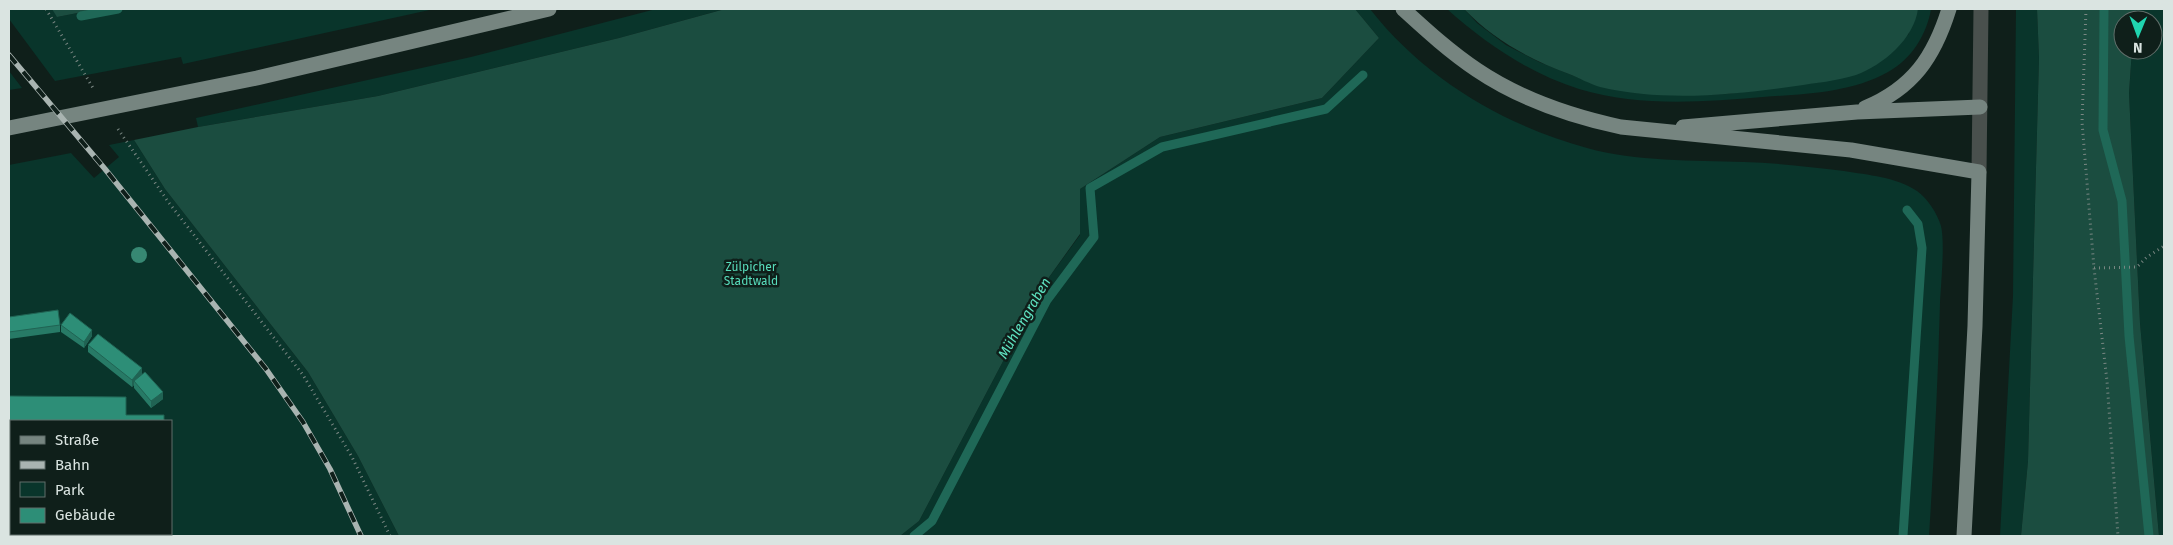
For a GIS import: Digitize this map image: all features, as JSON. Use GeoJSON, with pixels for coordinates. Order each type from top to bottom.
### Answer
{"type":"FeatureCollection","features":[{"type":"Feature","properties":{"kind":"main road"},"geometry":{"type":"LineString","coordinates":[[9,128],[190,92],[549,9]]}},
{"type":"Feature","properties":{"kind":"main road"},"geometry":{"type":"LineString","coordinates":[[1403,9],[1431,34],[1476,69],[1494,80],[1540,104],[1596,122],[1644,130],[1851,150],[1979,172],[1975,326],[1964,536]]}},
{"type":"Feature","properties":{"kind":"main road"},"geometry":{"type":"LineString","coordinates":[[1414,9],[1431,34]]}},
{"type":"Feature","properties":{"kind":"main road"},"geometry":{"type":"LineString","coordinates":[[1857,112],[1886,100],[1903,88],[1927,60],[1943,29],[1949,9]]}},
{"type":"Feature","properties":{"kind":"main road"},"geometry":{"type":"LineString","coordinates":[[1644,130],[1857,112],[1980,107]]}},
{"type":"Feature","properties":{"kind":"street"},"geometry":{"type":"LineString","coordinates":[[1979,172],[1981,9]]}},
{"type":"Feature","properties":{"kind":"path"},"geometry":{"type":"LineString","coordinates":[[46,9],[95,92]]}},
{"type":"Feature","properties":{"kind":"path"},"geometry":{"type":"LineString","coordinates":[[2086,9],[2082,122],[2118,536]]}},
{"type":"Feature","properties":{"kind":"path"},"geometry":{"type":"LineString","coordinates":[[116,126],[169,203],[303,374],[352,457],[390,536]]}},
{"type":"Feature","properties":{"kind":"path"},"geometry":{"type":"LineString","coordinates":[[2094,268],[2137,267],[2164,246]]}},
{"type":"Feature","properties":{"kind":"green space"},"geometry":{"type":"Polygon","coordinates":[[[9,9],[77,9],[57,17],[98,9],[434,9],[183,64],[181,57],[55,81],[9,19],[9,9]]]}},
{"type":"Feature","properties":{"kind":"green space"},"geometry":{"type":"Polygon","coordinates":[[[52,9],[98,9],[57,17],[52,9]]]}},
{"type":"Feature","properties":{"kind":"green space"},"geometry":{"type":"Polygon","coordinates":[[[656,9],[725,9],[619,38],[378,96],[198,127],[196,118],[471,57],[656,9]]]}},
{"type":"Feature","properties":{"kind":"green space","name":"Zülpicher Stadtwald"},"geometry":{"type":"Polygon","coordinates":[[[725,9],[1355,9],[1379,38],[1322,98],[1160,137],[1080,189],[1080,234],[1042,287],[919,521],[900,536],[399,536],[358,456],[308,372],[165,189],[134,140],[378,96],[619,38],[725,9]]]}},
{"type":"Feature","properties":{"kind":"green space"},"geometry":{"type":"Polygon","coordinates":[[[1355,9],[1370,9],[1391,34],[1415,57],[1467,96],[1525,126],[1556,138],[1606,153],[1625,156],[1665,160],[1769,163],[1844,171],[1882,177],[1909,186],[1921,194],[1937,216],[1941,226],[1943,242],[1929,536],[900,536],[919,521],[1042,287],[1080,235],[1080,189],[1160,137],[1322,98],[1379,38],[1355,9]]]}},
{"type":"Feature","properties":{"kind":"green space"},"geometry":{"type":"Polygon","coordinates":[[[1447,9],[1464,9],[1477,23],[1506,45],[1539,62],[1599,86],[1638,93],[1679,95],[1726,94],[1820,82],[1908,35],[1918,9],[1931,9],[1922,37],[1911,53],[1896,67],[1874,79],[1843,88],[1811,93],[1670,102],[1624,99],[1602,95],[1561,83],[1509,56],[1477,34],[1447,9]]]}},
{"type":"Feature","properties":{"kind":"green space"},"geometry":{"type":"Polygon","coordinates":[[[1464,9],[1918,9],[1910,31],[1896,50],[1877,65],[1856,75],[1826,82],[1747,92],[1673,96],[1624,92],[1592,84],[1540,62],[1513,48],[1487,30],[1464,9]]]}},
{"type":"Feature","properties":{"kind":"green space"},"geometry":{"type":"Polygon","coordinates":[[[2016,9],[2037,9],[2039,58],[2028,461],[2021,536],[2000,536],[2013,296],[2016,9]]]}},
{"type":"Feature","properties":{"kind":"green space"},"geometry":{"type":"Polygon","coordinates":[[[2037,9],[2136,9],[2113,10],[2113,60],[2131,60],[2129,93],[2140,323],[2159,536],[2021,536],[2028,461],[2039,58],[2037,9]]]}},
{"type":"Feature","properties":{"kind":"green space"},"geometry":{"type":"Polygon","coordinates":[[[2164,9],[2164,536],[2159,536],[2140,323],[2129,93],[2131,60],[2163,60],[2163,10],[2136,10],[2164,9]]]}},
{"type":"Feature","properties":{"kind":"green space"},"geometry":{"type":"Polygon","coordinates":[[[9,71],[22,88],[9,90],[9,71]]]}},
{"type":"Feature","properties":{"kind":"green space"},"geometry":{"type":"Polygon","coordinates":[[[134,140],[165,189],[308,372],[358,456],[399,536],[161,536],[172,535],[172,420],[9,421],[9,165],[71,153],[94,178],[119,157],[109,145],[134,140]]]}},
{"type":"Feature","properties":{"kind":"building"},"geometry":{"type":"Polygon","coordinates":[[[58,310],[60,325],[9,332],[9,317],[58,310]]]}},
{"type":"Feature","properties":{"kind":"building"},"geometry":{"type":"Polygon","coordinates":[[[70,313],[92,330],[84,342],[61,325],[70,313]]]}},
{"type":"Feature","properties":{"kind":"building"},"geometry":{"type":"Polygon","coordinates":[[[98,334],[142,368],[132,380],[88,345],[98,334]]]}},
{"type":"Feature","properties":{"kind":"building"},"geometry":{"type":"Polygon","coordinates":[[[145,372],[163,392],[151,401],[134,381],[145,372]]]}},
{"type":"Feature","properties":{"kind":"building"},"geometry":{"type":"Polygon","coordinates":[[[9,396],[126,397],[126,415],[164,415],[164,420],[10,420],[9,443],[9,396]]]}},
{"type":"Feature","properties":{"kind":"waterway"},"geometry":{"type":"LineString","coordinates":[[81,16],[118,9]]}},
{"type":"Feature","properties":{"kind":"waterway"},"geometry":{"type":"LineString","coordinates":[[2104,9],[2103,130],[2122,201],[2129,336],[2149,536]]}},
{"type":"Feature","properties":{"kind":"waterway","name":"Mühlengraben"},"geometry":{"type":"LineString","coordinates":[[914,536],[932,521],[1047,300],[1094,237],[1090,188],[1162,147],[1326,109],[1363,75]]}},
{"type":"Feature","properties":{"kind":"waterway"},"geometry":{"type":"LineString","coordinates":[[1903,536],[1922,248],[1918,224],[1907,210]]}},
{"type":"Feature","properties":{"kind":"railway"},"geometry":{"type":"LineString","coordinates":[[9,55],[105,169],[266,369],[303,422],[330,469],[361,536]]}}]}
